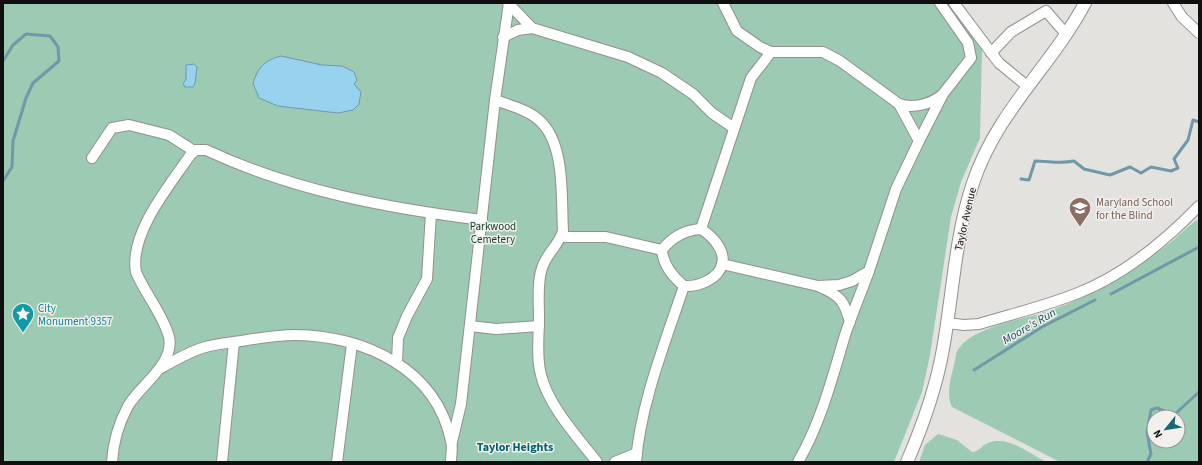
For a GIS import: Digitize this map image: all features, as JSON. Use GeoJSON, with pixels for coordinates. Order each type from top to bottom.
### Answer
{"type":"FeatureCollection","features":[{"type":"Feature","properties":{"kind":"main road","name":"Taylor Avenue"},"geometry":{"type":"LineString","coordinates":[[907,462],[933,392],[947,323],[961,229],[973,182],[993,136],[1027,86],[1066,34],[1084,3]]}},
{"type":"Feature","properties":{"kind":"street"},"geometry":{"type":"LineString","coordinates":[[508,3],[532,28]]}},
{"type":"Feature","properties":{"kind":"street"},"geometry":{"type":"LineString","coordinates":[[451,462],[452,442],[461,404],[495,100],[508,3]]}},
{"type":"Feature","properties":{"kind":"street"},"geometry":{"type":"LineString","coordinates":[[723,3],[737,31],[760,47],[771,52],[810,50],[830,54],[899,104],[910,106],[928,103],[943,94]]}},
{"type":"Feature","properties":{"kind":"street"},"geometry":{"type":"LineString","coordinates":[[798,462],[813,434],[822,412],[850,322],[869,271],[896,189],[943,94],[970,58],[968,43],[940,3]]}},
{"type":"Feature","properties":{"kind":"street"},"geometry":{"type":"LineString","coordinates":[[954,3],[991,53],[1007,71],[1027,86]]}},
{"type":"Feature","properties":{"kind":"street"},"geometry":{"type":"LineString","coordinates":[[1173,3],[1182,17],[1199,33]]}},
{"type":"Feature","properties":{"kind":"street"},"geometry":{"type":"LineString","coordinates":[[991,53],[1011,32],[1046,11],[1066,34]]}},
{"type":"Feature","properties":{"kind":"street"},"geometry":{"type":"LineString","coordinates":[[503,38],[518,30],[532,28],[628,57],[662,73],[693,94],[712,113],[734,128]]}},
{"type":"Feature","properties":{"kind":"street"},"geometry":{"type":"LineString","coordinates":[[701,229],[751,78],[771,52]]}},
{"type":"Feature","properties":{"kind":"street"},"geometry":{"type":"LineString","coordinates":[[495,100],[510,105],[539,119],[556,146],[563,231],[561,237],[550,252],[542,267],[540,277],[539,365],[542,381],[555,405],[572,431],[596,461],[605,462]]}},
{"type":"Feature","properties":{"kind":"street"},"geometry":{"type":"LineString","coordinates":[[899,104],[919,141]]}},
{"type":"Feature","properties":{"kind":"street"},"geometry":{"type":"LineString","coordinates":[[92,158],[112,128],[129,125],[169,135],[194,151],[206,150],[270,176],[325,193],[363,202],[482,220]]}},
{"type":"Feature","properties":{"kind":"street"},"geometry":{"type":"LineString","coordinates":[[112,462],[116,438],[128,406],[165,360],[170,345],[159,316],[136,272],[135,256],[142,234],[151,214],[194,151]]}},
{"type":"Feature","properties":{"kind":"street"},"geometry":{"type":"LineString","coordinates":[[947,323],[964,325],[979,324],[1080,292],[1132,264],[1158,244],[1198,209]]}},
{"type":"Feature","properties":{"kind":"street"},"geometry":{"type":"LineString","coordinates":[[397,363],[398,338],[407,316],[428,279],[431,213]]}},
{"type":"Feature","properties":{"kind":"street"},"geometry":{"type":"LineString","coordinates":[[701,229],[709,234],[720,250],[722,264],[718,272],[705,282],[690,287],[684,286],[670,272],[662,258],[662,250],[679,234],[701,229]]}},
{"type":"Feature","properties":{"kind":"street"},"geometry":{"type":"LineString","coordinates":[[561,237],[606,237],[662,250]]}},
{"type":"Feature","properties":{"kind":"street"},"geometry":{"type":"LineString","coordinates":[[722,264],[818,286],[831,292],[845,304],[850,322]]}},
{"type":"Feature","properties":{"kind":"street"},"geometry":{"type":"LineString","coordinates":[[818,286],[839,285],[852,281],[869,271]]}},
{"type":"Feature","properties":{"kind":"street"},"geometry":{"type":"LineString","coordinates":[[615,462],[637,457],[649,393],[684,286]]}},
{"type":"Feature","properties":{"kind":"street"},"geometry":{"type":"LineString","coordinates":[[470,326],[496,329],[539,326]]}},
{"type":"Feature","properties":{"kind":"street"},"geometry":{"type":"LineString","coordinates":[[156,372],[186,354],[201,348],[262,337],[295,335],[319,337],[352,344],[375,350],[397,363],[418,380],[430,393],[441,409],[452,442]]}},
{"type":"Feature","properties":{"kind":"street"},"geometry":{"type":"LineString","coordinates":[[222,462],[234,342]]}},
{"type":"Feature","properties":{"kind":"street"},"geometry":{"type":"LineString","coordinates":[[337,462],[352,344]]}},
{"type":"Feature","properties":{"kind":"green space","name":"Parkwood Cemetery"},"geometry":{"type":"Polygon","coordinates":[[[3,3],[949,3],[982,49],[980,138],[961,182],[951,217],[930,355],[922,392],[894,462],[3,462],[3,3]]]}},
{"type":"Feature","properties":{"kind":"green space"},"geometry":{"type":"Polygon","coordinates":[[[1199,219],[1199,462],[1060,462],[952,407],[949,388],[956,354],[962,345],[971,337],[998,325],[1052,310],[1097,290],[1153,255],[1199,219]]]}},
{"type":"Feature","properties":{"kind":"green space"},"geometry":{"type":"Polygon","coordinates":[[[938,434],[957,440],[972,452],[977,451],[988,443],[996,441],[1011,443],[1046,462],[919,462],[925,445],[938,434]]]}},
{"type":"Feature","properties":{"kind":"water"},"geometry":{"type":"Polygon","coordinates":[[[281,56],[322,65],[342,66],[354,72],[357,80],[354,84],[361,92],[359,104],[353,110],[338,113],[278,106],[259,98],[253,83],[257,73],[266,62],[281,56]]]}},
{"type":"Feature","properties":{"kind":"water"},"geometry":{"type":"Polygon","coordinates":[[[194,64],[197,67],[195,83],[193,87],[185,87],[183,84],[186,79],[186,65],[194,64]]]}},
{"type":"Feature","properties":{"kind":"waterway"},"geometry":{"type":"LineString","coordinates":[[3,61],[13,45],[26,34],[50,36],[58,47],[59,61],[33,83],[26,98],[13,141],[12,167],[3,181]]}},
{"type":"Feature","properties":{"kind":"waterway","name":"Moore's Run"},"geometry":{"type":"LineString","coordinates":[[1021,179],[1029,180],[1035,161],[1074,161],[1084,169],[1110,175],[1130,167],[1141,173],[1151,167],[1171,171],[1178,168],[1174,159],[1188,140],[1193,120],[1199,122]]}},
{"type":"Feature","properties":{"kind":"waterway","name":"Moore's Run"},"geometry":{"type":"LineString","coordinates":[[1111,294],[1199,247]]}},
{"type":"Feature","properties":{"kind":"waterway","name":"Moore's Run"},"geometry":{"type":"LineString","coordinates":[[974,370],[1042,327],[1095,300]]}},
{"type":"Feature","properties":{"kind":"waterway","name":"Moore's Run"},"geometry":{"type":"LineString","coordinates":[[1147,462],[1151,454],[1147,432],[1151,410],[1157,408],[1174,415],[1199,392]]}},
{"type":"Feature","properties":{"kind":"place","name":"Maryland School for the Blind"},"geometry":{"type":"Point","coordinates":[1080,228]}},
{"type":"Feature","properties":{"kind":"place","name":"City Monument 9357"},"geometry":{"type":"Point","coordinates":[23,334]}},
{"type":"Feature","properties":{"kind":"district","name":"Taylor Heights"},"geometry":{"type":"Point","coordinates":[515,447]}}]}
